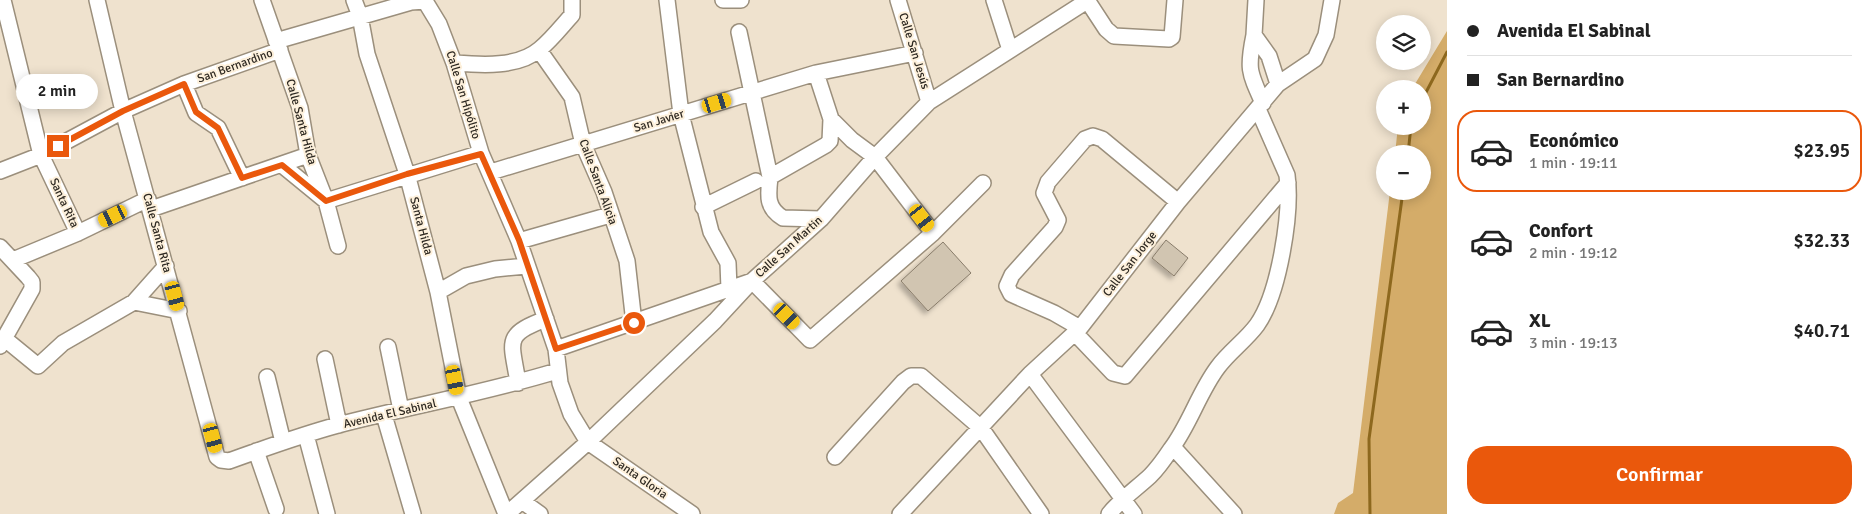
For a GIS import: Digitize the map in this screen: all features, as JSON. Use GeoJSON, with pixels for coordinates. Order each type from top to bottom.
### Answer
{"type":"FeatureCollection","features":[{"type":"Feature","properties":{"kind":"street","name":"Santa Rita"},"geometry":{"type":"LineString","coordinates":[[3,0],[41,155],[78,233]]}},
{"type":"Feature","properties":{"kind":"street","name":"Calle Santa Rita"},"geometry":{"type":"LineString","coordinates":[[97,0],[123,111],[218,457],[224,461]]}},
{"type":"Feature","properties":{"kind":"street","name":"Calle Santa Hilda"},"geometry":{"type":"LineString","coordinates":[[262,0],[300,108],[308,155],[326,201],[338,246]]}},
{"type":"Feature","properties":{"kind":"street","name":"Santa Hilda"},"geometry":{"type":"LineString","coordinates":[[354,0],[360,16],[367,54],[407,174],[438,292],[459,398],[506,514]]}},
{"type":"Feature","properties":{"kind":"street"},"geometry":{"type":"LineString","coordinates":[[454,63],[490,66],[519,59],[539,50],[572,14],[572,0]]}},
{"type":"Feature","properties":{"kind":"street"},"geometry":{"type":"LineString","coordinates":[[667,0],[681,114],[713,238],[728,263],[729,289]]}},
{"type":"Feature","properties":{"kind":"street"},"geometry":{"type":"LineString","coordinates":[[723,0],[741,0]]}},
{"type":"Feature","properties":{"kind":"street","name":"Calle San Jesús"},"geometry":{"type":"LineString","coordinates":[[898,0],[929,102]]}},
{"type":"Feature","properties":{"kind":"street"},"geometry":{"type":"LineString","coordinates":[[994,0],[1010,50]]}},
{"type":"Feature","properties":{"kind":"street"},"geometry":{"type":"LineString","coordinates":[[1087,0],[1106,30],[1114,36],[1169,39],[1172,37],[1175,0]]}},
{"type":"Feature","properties":{"kind":"street","name":"Calle San Martin"},"geometry":{"type":"LineString","coordinates":[[506,514],[588,442],[715,320],[752,281],[821,219],[875,157],[929,102],[1087,0]]}},
{"type":"Feature","properties":{"kind":"street"},"geometry":{"type":"LineString","coordinates":[[1108,514],[1121,499],[1152,474],[1173,447],[1217,368],[1256,326],[1267,308],[1276,281],[1288,207],[1288,183],[1287,175],[1260,106],[1250,72],[1256,0]]}},
{"type":"Feature","properties":{"kind":"street","name":"Calle San Jorge"},"geometry":{"type":"LineString","coordinates":[[900,514],[1030,374],[1078,331],[1178,202],[1278,84],[1315,59],[1326,35],[1332,0]]}},
{"type":"Feature","properties":{"kind":"street","name":"San Bernardino"},"geometry":{"type":"LineString","coordinates":[[0,171],[41,155],[123,111],[278,45],[360,16],[416,1]]}},
{"type":"Feature","properties":{"kind":"street","name":"Calle San Hipólito"},"geometry":{"type":"LineString","coordinates":[[416,1],[439,24],[454,63],[481,154],[491,172],[519,240],[526,266],[546,319],[556,349],[557,371],[571,414],[588,442]]}},
{"type":"Feature","properties":{"kind":"street"},"geometry":{"type":"LineString","coordinates":[[739,32],[767,160],[763,179],[768,199],[776,214],[783,218],[821,219]]}},
{"type":"Feature","properties":{"kind":"street"},"geometry":{"type":"LineString","coordinates":[[1254,35],[1269,56],[1278,84]]}},
{"type":"Feature","properties":{"kind":"street","name":"Calle Santa Alicia"},"geometry":{"type":"LineString","coordinates":[[539,50],[572,97],[583,144],[604,192],[610,215],[628,261],[633,295],[634,323]]}},
{"type":"Feature","properties":{"kind":"street","name":"San Javier"},"geometry":{"type":"LineString","coordinates":[[491,172],[816,73],[915,53]]}},
{"type":"Feature","properties":{"kind":"street"},"geometry":{"type":"LineString","coordinates":[[704,207],[763,179],[826,145],[830,141],[831,119],[816,73]]}},
{"type":"Feature","properties":{"kind":"street"},"geometry":{"type":"LineString","coordinates":[[184,84],[196,112],[218,128],[242,178]]}},
{"type":"Feature","properties":{"kind":"street"},"geometry":{"type":"LineString","coordinates":[[831,119],[852,140],[875,157],[933,233]]}},
{"type":"Feature","properties":{"kind":"street"},"geometry":{"type":"LineString","coordinates":[[1178,202],[1102,139],[1092,136],[1085,140],[1048,182],[1044,193],[1058,220],[1055,227],[1012,275],[1007,286],[1011,294],[1054,313],[1078,331],[1113,373],[1125,376],[1288,183]]}},
{"type":"Feature","properties":{"kind":"street"},"geometry":{"type":"LineString","coordinates":[[282,165],[326,201],[407,174],[481,154]]}},
{"type":"Feature","properties":{"kind":"street"},"geometry":{"type":"LineString","coordinates":[[13,260],[149,204],[242,178],[308,155]]}},
{"type":"Feature","properties":{"kind":"street"},"geometry":{"type":"LineString","coordinates":[[556,349],[752,281],[810,340],[933,233],[982,183]]}},
{"type":"Feature","properties":{"kind":"street"},"geometry":{"type":"LineString","coordinates":[[519,240],[610,215]]}},
{"type":"Feature","properties":{"kind":"street"},"geometry":{"type":"LineString","coordinates":[[0,247],[32,282],[32,289],[2,343],[38,366],[63,343],[134,302],[166,266]]}},
{"type":"Feature","properties":{"kind":"street"},"geometry":{"type":"LineString","coordinates":[[438,292],[466,276],[496,268],[526,266]]}},
{"type":"Feature","properties":{"kind":"street"},"geometry":{"type":"LineString","coordinates":[[709,296],[715,320]]}},
{"type":"Feature","properties":{"kind":"street"},"geometry":{"type":"LineString","coordinates":[[134,302],[179,310]]}},
{"type":"Feature","properties":{"kind":"street"},"geometry":{"type":"LineString","coordinates":[[518,383],[512,345],[514,337],[523,328],[546,319]]}},
{"type":"Feature","properties":{"kind":"street"},"geometry":{"type":"LineString","coordinates":[[388,347],[401,410]]}},
{"type":"Feature","properties":{"kind":"street"},"geometry":{"type":"LineString","coordinates":[[325,359],[339,425]]}},
{"type":"Feature","properties":{"kind":"street","name":"Avenida El Sabinal"},"geometry":{"type":"LineString","coordinates":[[224,461],[339,425],[459,398],[557,371]]}},
{"type":"Feature","properties":{"kind":"street"},"geometry":{"type":"LineString","coordinates":[[1030,374],[1134,514]]}},
{"type":"Feature","properties":{"kind":"street"},"geometry":{"type":"LineString","coordinates":[[835,457],[903,382],[912,376],[921,376],[981,428],[1041,514]]}},
{"type":"Feature","properties":{"kind":"street"},"geometry":{"type":"LineString","coordinates":[[267,377],[283,442]]}},
{"type":"Feature","properties":{"kind":"street"},"geometry":{"type":"LineString","coordinates":[[384,415],[413,514]]}},
{"type":"Feature","properties":{"kind":"street"},"geometry":{"type":"LineString","coordinates":[[306,435],[327,514]]}},
{"type":"Feature","properties":{"kind":"street","name":"Santa Gloria"},"geometry":{"type":"LineString","coordinates":[[588,442],[692,514]]}},
{"type":"Feature","properties":{"kind":"street"},"geometry":{"type":"LineString","coordinates":[[1173,447],[1234,514]]}},
{"type":"Feature","properties":{"kind":"street"},"geometry":{"type":"LineString","coordinates":[[256,451],[276,509]]}},
{"type":"Feature","properties":{"kind":"street"},"geometry":{"type":"LineString","coordinates":[[522,501],[540,514]]}},
{"type":"Feature","properties":{"kind":"shaded area"},"geometry":{"type":"Polygon","coordinates":[[[1447,31],[1447,514],[1334,514],[1338,503],[1353,493],[1389,200],[1431,200],[1431,145],[1396,145],[1397,135],[1431,135],[1431,80],[1417,80],[1423,70],[1431,70],[1431,58],[1447,31]]]}},
{"type":"Feature","properties":{"kind":"building"},"geometry":{"type":"Polygon","coordinates":[[[1166,240],[1188,258],[1174,276],[1152,258],[1166,240]]]}},
{"type":"Feature","properties":{"kind":"building"},"geometry":{"type":"Polygon","coordinates":[[[943,242],[971,273],[928,311],[901,281],[943,242]]]}},
{"type":"Feature","properties":{"kind":"waterway"},"geometry":{"type":"LineString","coordinates":[[1431,83],[1447,52]]}},
{"type":"Feature","properties":{"kind":"waterway"},"geometry":{"type":"LineString","coordinates":[[1409,145],[1410,135]]}},
{"type":"Feature","properties":{"kind":"waterway"},"geometry":{"type":"LineString","coordinates":[[1370,514],[1369,439],[1402,200]]}},
{"type":"Feature","properties":{"kind":"route"},"geometry":{"type":"LineString","coordinates":[[58,146],[123,111],[184,84],[196,112],[218,128],[242,178],[282,165],[326,201],[407,174],[481,154],[491,172],[519,240],[526,266],[556,349],[634,323]]}}]}
